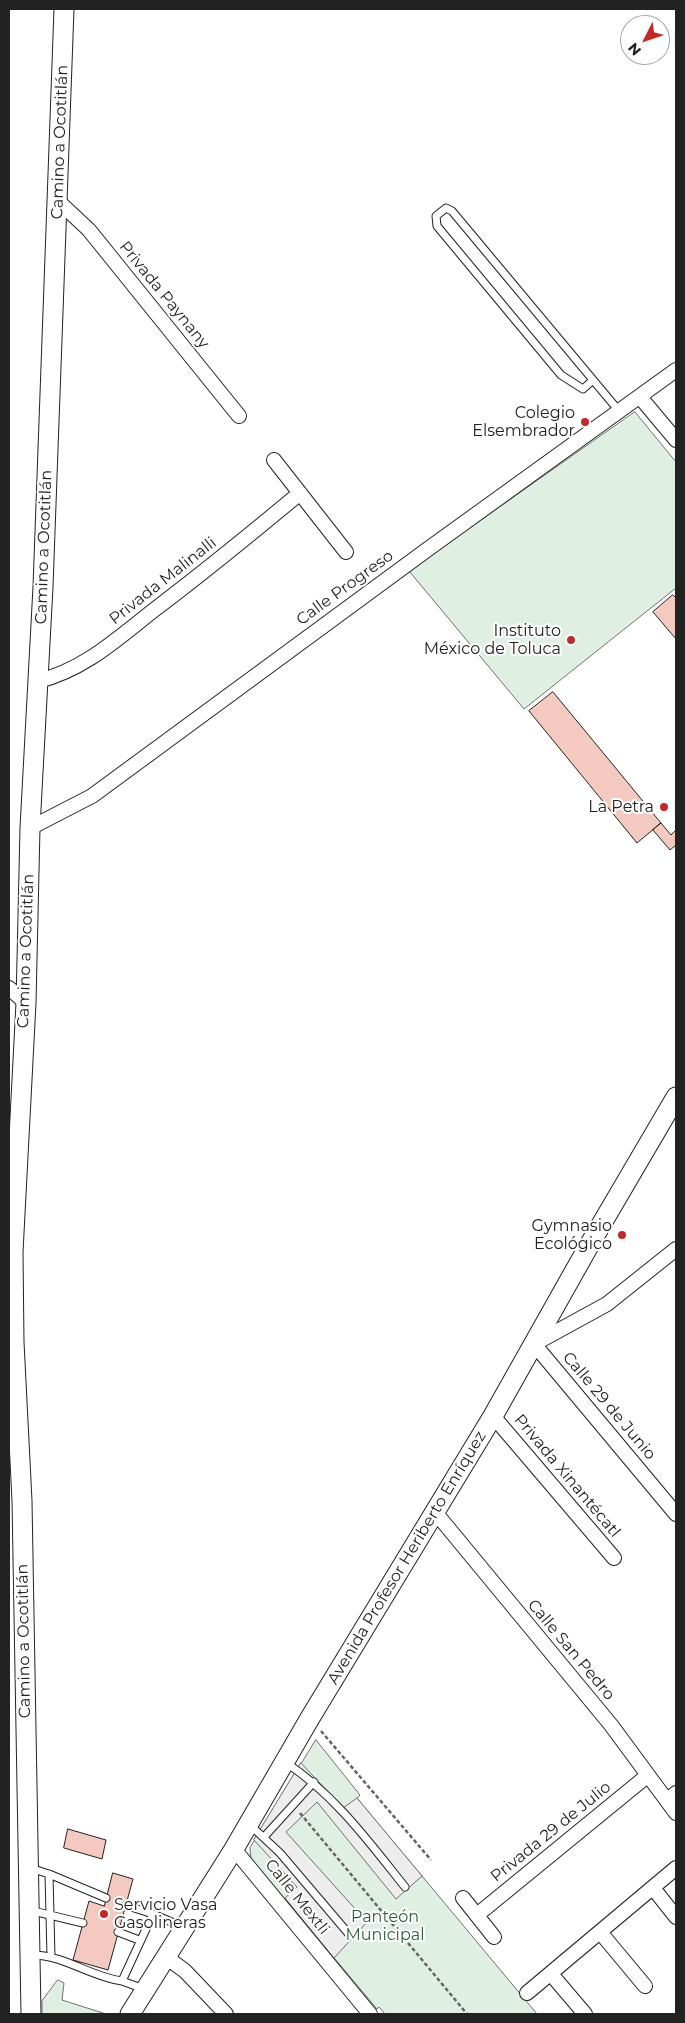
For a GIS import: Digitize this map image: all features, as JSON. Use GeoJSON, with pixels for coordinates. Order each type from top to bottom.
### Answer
{"type":"FeatureCollection","features":[{"type":"Feature","properties":{"kind":"main road","name":"Camino a Ocotitlán"},"geometry":{"type":"LineString","coordinates":[[31,2014],[14,1425],[13,1252],[26,1003],[30,828],[58,201],[64,9]]}},
{"type":"Feature","properties":{"kind":"main road","name":"Avenida Profesor Heriberto Enríquez"},"geometry":{"type":"LineString","coordinates":[[130,2014],[234,1849],[310,1718],[493,1416],[591,1242],[676,1097]]}},
{"type":"Feature","properties":{"kind":"street","name":"Privada Paynany"},"geometry":{"type":"LineString","coordinates":[[58,201],[89,230],[240,416]]}},
{"type":"Feature","properties":{"kind":"street","name":"Calle Progreso"},"geometry":{"type":"LineString","coordinates":[[30,828],[92,796],[428,549],[676,370]]}},
{"type":"Feature","properties":{"kind":"street"},"geometry":{"type":"LineString","coordinates":[[640,397],[676,440]]}},
{"type":"Feature","properties":{"kind":"street"},"geometry":{"type":"LineString","coordinates":[[274,460],[346,552]]}},
{"type":"Feature","properties":{"kind":"street","name":"Privada Malinalli"},"geometry":{"type":"LineString","coordinates":[[38,681],[60,675],[79,666],[107,647],[208,569],[300,493]]}},
{"type":"Feature","properties":{"kind":"street"},"geometry":{"type":"LineString","coordinates":[[9,990],[26,1003]]}},
{"type":"Feature","properties":{"kind":"street"},"geometry":{"type":"LineString","coordinates":[[534,1344],[607,1304],[676,1250]]}},
{"type":"Feature","properties":{"kind":"street","name":"Calle 29 de Junio"},"geometry":{"type":"LineString","coordinates":[[534,1344],[676,1514]]}},
{"type":"Feature","properties":{"kind":"street","name":"Privada Xinantécatl"},"geometry":{"type":"LineString","coordinates":[[493,1416],[614,1558]]}},
{"type":"Feature","properties":{"kind":"street","name":"Calle San Pedro"},"geometry":{"type":"LineString","coordinates":[[435,1512],[611,1725],[647,1776],[671,1797],[676,1813]]}},
{"type":"Feature","properties":{"kind":"street","name":"Privada 29 de Julio"},"geometry":{"type":"LineString","coordinates":[[477,1915],[647,1776]]}},
{"type":"Feature","properties":{"kind":"street","name":"Calle Mextli"},"geometry":{"type":"LineString","coordinates":[[234,1849],[370,2014]]}},
{"type":"Feature","properties":{"kind":"street"},"geometry":{"type":"LineString","coordinates":[[527,1993],[676,1868]]}},
{"type":"Feature","properties":{"kind":"street"},"geometry":{"type":"LineString","coordinates":[[652,1888],[676,1917]]}},
{"type":"Feature","properties":{"kind":"street"},"geometry":{"type":"LineString","coordinates":[[463,1898],[494,1937]]}},
{"type":"Feature","properties":{"kind":"street"},"geometry":{"type":"LineString","coordinates":[[600,1932],[645,1986]]}},
{"type":"Feature","properties":{"kind":"street"},"geometry":{"type":"LineString","coordinates":[[166,1957],[185,1970],[226,2014]]}},
{"type":"Feature","properties":{"kind":"street"},"geometry":{"type":"LineString","coordinates":[[551,1974],[585,2014]]}},
{"type":"Feature","properties":{"kind":"lane"},"geometry":{"type":"LineString","coordinates":[[593,380],[583,389],[561,375],[437,226],[436,216],[446,208],[452,211],[593,380],[619,412]]}},
{"type":"Feature","properties":{"kind":"lane"},"geometry":{"type":"LineString","coordinates":[[285,1762],[314,1782],[363,1835],[405,1887]]}},
{"type":"Feature","properties":{"kind":"lane"},"geometry":{"type":"LineString","coordinates":[[264,1836],[314,1782]]}},
{"type":"Feature","properties":{"kind":"lane"},"geometry":{"type":"LineString","coordinates":[[249,1824],[264,1836],[348,1933]]}},
{"type":"Feature","properties":{"kind":"lane"},"geometry":{"type":"LineString","coordinates":[[28,1868],[49,1874],[106,1898]]}},
{"type":"Feature","properties":{"kind":"lane"},"geometry":{"type":"LineString","coordinates":[[49,1874],[51,1957]]}},
{"type":"Feature","properties":{"kind":"lane"},"geometry":{"type":"LineString","coordinates":[[125,1906],[153,1914],[185,1928]]}},
{"type":"Feature","properties":{"kind":"lane"},"geometry":{"type":"LineString","coordinates":[[29,1910],[50,1913],[83,1923]]}},
{"type":"Feature","properties":{"kind":"lane"},"geometry":{"type":"LineString","coordinates":[[122,1981],[153,1914]]}},
{"type":"Feature","properties":{"kind":"lane"},"geometry":{"type":"LineString","coordinates":[[118,1932],[140,1940]]}},
{"type":"Feature","properties":{"kind":"lane"},"geometry":{"type":"LineString","coordinates":[[29,1955],[51,1957],[86,1971],[146,1990]]}},
{"type":"Feature","properties":{"kind":"path"},"geometry":{"type":"LineString","coordinates":[[310,1718],[431,1860]]}},
{"type":"Feature","properties":{"kind":"path"},"geometry":{"type":"LineString","coordinates":[[293,1804],[466,2014]]}},
{"type":"Feature","properties":{"kind":"green space","name":"Instituto México de Toluca"},"geometry":{"type":"Polygon","coordinates":[[[635,412],[676,462],[676,588],[524,709],[409,571],[635,412]]]}},
{"type":"Feature","properties":{"kind":"green space","name":"Panteón Municipal"},"geometry":{"type":"Polygon","coordinates":[[[316,1740],[360,1795],[357,1798],[537,2014],[385,2014],[379,2007],[377,2009],[251,1859],[250,1848],[316,1740]]]}},
{"type":"Feature","properties":{"kind":"green space"},"geometry":{"type":"Polygon","coordinates":[[[58,1980],[64,1983],[62,2000],[106,2014],[42,2014],[42,2001],[58,1980]]]}},
{"type":"Feature","properties":{"kind":"shaded area"},"geometry":{"type":"Polygon","coordinates":[[[301,1763],[343,1808],[357,1798],[422,1876],[396,1899],[317,1802],[286,1832],[367,1922],[334,1958],[285,1898],[297,1887],[254,1840],[301,1763]]]}},
{"type":"Feature","properties":{"kind":"building"},"geometry":{"type":"Polygon","coordinates":[[[673,595],[676,598],[676,639],[653,612],[673,595]]]}},
{"type":"Feature","properties":{"kind":"building"},"geometry":{"type":"Polygon","coordinates":[[[553,692],[661,823],[637,843],[529,711],[553,692]]]}},
{"type":"Feature","properties":{"kind":"building"},"geometry":{"type":"Polygon","coordinates":[[[661,823],[671,835],[676,830],[676,845],[670,850],[653,830],[661,823]]]}},
{"type":"Feature","properties":{"kind":"building"},"geometry":{"type":"Polygon","coordinates":[[[68,1829],[106,1840],[102,1859],[64,1848],[68,1829]]]}},
{"type":"Feature","properties":{"kind":"building","name":"Servicio Vasa Gasolineras"},"geometry":{"type":"Polygon","coordinates":[[[113,1873],[133,1879],[108,1970],[73,1960],[89,1901],[104,1906],[113,1873]]]}},
{"type":"Feature","properties":{"kind":"place","name":"Colegio Elsembrador"},"geometry":{"type":"Point","coordinates":[585,422]}},
{"type":"Feature","properties":{"kind":"place","name":"Instituto México de Toluca"},"geometry":{"type":"Point","coordinates":[571,640]}},
{"type":"Feature","properties":{"kind":"place","name":"La Petra"},"geometry":{"type":"Point","coordinates":[664,807]}},
{"type":"Feature","properties":{"kind":"place","name":"Gymnasio Ecológico"},"geometry":{"type":"Point","coordinates":[622,1235]}},
{"type":"Feature","properties":{"kind":"place","name":"Servicio Vasa Gasolineras"},"geometry":{"type":"Point","coordinates":[104,1914]}}]}
